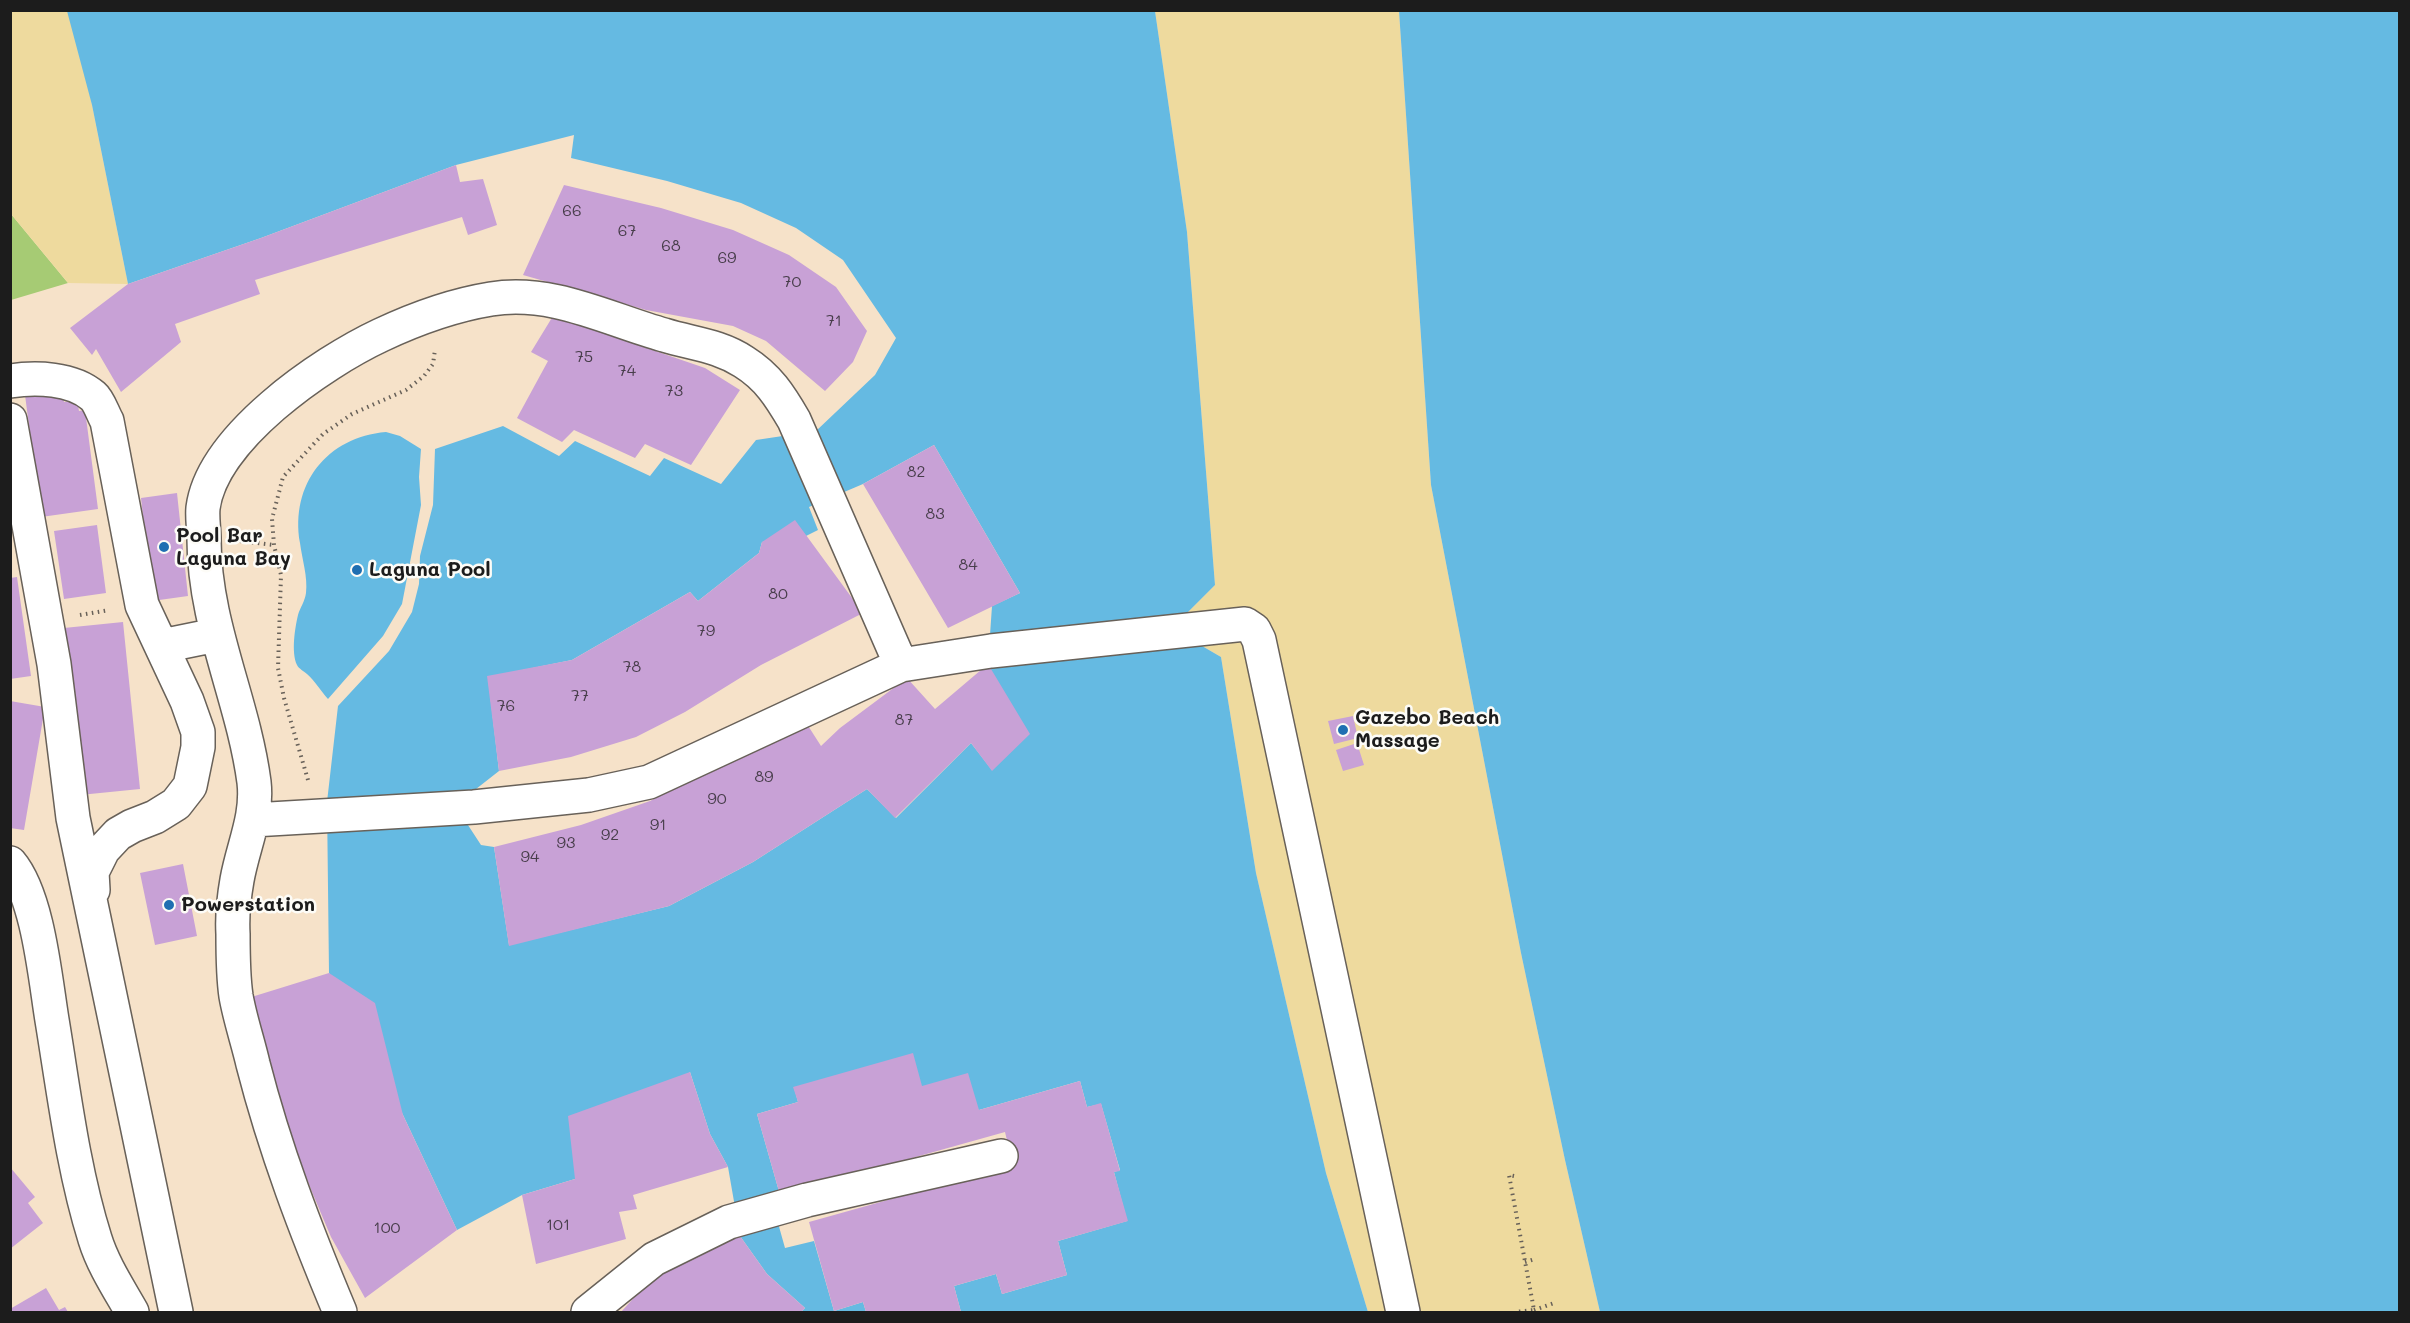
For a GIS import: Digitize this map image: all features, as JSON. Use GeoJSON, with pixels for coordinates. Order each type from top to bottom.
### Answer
{"type":"FeatureCollection","features":[{"type":"Feature","properties":{"kind":"street"},"geometry":{"type":"LineString","coordinates":[[340,1312],[298,1212],[266,1114],[236,996],[232,931],[237,880],[254,820],[254,787],[248,750],[216,635],[206,581],[203,508],[212,476],[247,429],[308,380],[347,354],[380,336],[427,317],[493,299],[533,297],[567,303],[666,336],[709,345],[739,359],[771,382],[794,420],[901,665]]}},
{"type":"Feature","properties":{"kind":"street"},"geometry":{"type":"LineString","coordinates":[[10,381],[29,378],[47,379],[76,386],[94,397],[107,421],[142,605],[174,676],[188,701],[198,732],[195,769],[190,786],[176,804],[118,834],[103,850],[92,872],[93,913]]}},
{"type":"Feature","properties":{"kind":"street"},"geometry":{"type":"LineString","coordinates":[[10,420],[54,664],[73,818],[177,1312]]}},
{"type":"Feature","properties":{"kind":"street"},"geometry":{"type":"LineString","coordinates":[[254,820],[474,807],[589,795],[649,782],[901,665],[991,651],[1245,624],[1254,630],[1259,640],[1403,1312]]}},
{"type":"Feature","properties":{"kind":"street"},"geometry":{"type":"LineString","coordinates":[[162,646],[216,635]]}},
{"type":"Feature","properties":{"kind":"street"},"geometry":{"type":"LineString","coordinates":[[10,863],[20,875],[35,922],[69,1120],[95,1241],[111,1276],[132,1312]]}},
{"type":"Feature","properties":{"kind":"street"},"geometry":{"type":"LineString","coordinates":[[588,1312],[654,1259],[729,1222],[807,1200],[1001,1156]]}},
{"type":"Feature","properties":{"kind":"path"},"geometry":{"type":"LineString","coordinates":[[320,815],[284,698],[278,668],[281,575],[274,545],[272,519],[283,477],[323,434],[352,414],[406,390],[424,376],[433,364],[435,350],[427,317]]}},
{"type":"Feature","properties":{"kind":"path"},"geometry":{"type":"LineString","coordinates":[[46,620],[142,605]]}},
{"type":"Feature","properties":{"kind":"path"},"geometry":{"type":"LineString","coordinates":[[1514,1176],[1509,1175],[1534,1310]]}},
{"type":"Feature","properties":{"kind":"path"},"geometry":{"type":"LineString","coordinates":[[1525,1262],[1535,1259]]}},
{"type":"Feature","properties":{"kind":"path"},"geometry":{"type":"LineString","coordinates":[[1515,1312],[1534,1310],[1554,1303]]}},
{"type":"Feature","properties":{"kind":"green space"},"geometry":{"type":"Polygon","coordinates":[[[11,214],[68,283],[11,300],[11,214]]]}},
{"type":"Feature","properties":{"kind":"sand"},"geometry":{"type":"Polygon","coordinates":[[[10,11],[68,11],[90,95],[128,284],[68,283],[11,214],[10,11]]]}},
{"type":"Feature","properties":{"kind":"sand"},"geometry":{"type":"Polygon","coordinates":[[[1155,11],[1399,11],[1431,485],[1521,953],[1600,1312],[1368,1312],[1326,1173],[1256,873],[1221,657],[1190,639],[1188,612],[1215,585],[1187,232],[1155,11]]]}},
{"type":"Feature","properties":{"kind":"water"},"geometry":{"type":"Polygon","coordinates":[[[67,11],[1155,11],[1187,232],[1215,585],[1188,612],[1190,639],[1221,657],[1256,873],[1326,1173],[1368,1312],[961,1312],[954,1286],[996,1274],[1002,1294],[1067,1275],[1058,1241],[1127,1221],[1114,1172],[1120,1170],[1101,1104],[1087,1107],[1080,1081],[979,1110],[922,1086],[794,1087],[798,1102],[757,1114],[780,1195],[771,1198],[785,1248],[814,1241],[834,1311],[863,1302],[866,1312],[801,1312],[805,1308],[767,1274],[740,1236],[728,1167],[710,1134],[690,1072],[575,1179],[522,1195],[457,1230],[403,1115],[329,973],[327,802],[338,706],[389,651],[412,612],[419,584],[420,556],[433,505],[435,449],[503,426],[559,456],[575,441],[650,476],[664,458],[721,484],[756,440],[816,431],[875,375],[896,338],[843,260],[796,228],[741,203],[667,181],[571,158],[574,135],[456,165],[261,238],[128,284],[92,105],[67,11]],[[934,445],[863,484],[809,507],[818,530],[806,536],[762,542],[759,553],[698,601],[690,592],[572,660],[488,677],[499,771],[462,800],[466,822],[481,845],[494,847],[509,945],[669,906],[753,862],[867,789],[896,818],[971,743],[992,770],[988,664],[992,606],[1020,593],[934,445]]]}},
{"type":"Feature","properties":{"kind":"water"},"geometry":{"type":"Polygon","coordinates":[[[1399,11],[2399,11],[2399,1312],[1600,1312],[1521,953],[1431,485],[1399,11]]]}},
{"type":"Feature","properties":{"kind":"water","name":"Laguna Pool"},"geometry":{"type":"Polygon","coordinates":[[[386,432],[400,436],[421,449],[419,477],[421,505],[402,604],[383,636],[328,699],[298,666],[294,654],[297,620],[306,587],[298,521],[301,501],[307,483],[317,467],[330,454],[346,443],[386,432]]]}},
{"type":"Feature","properties":{"kind":"building"},"geometry":{"type":"Polygon","coordinates":[[[456,165],[460,182],[483,179],[497,225],[468,235],[462,217],[255,280],[260,294],[175,324],[181,342],[121,392],[96,349],[92,355],[70,328],[128,284],[261,238],[456,165]]]}},
{"type":"Feature","properties":{"kind":"building"},"geometry":{"type":"Polygon","coordinates":[[[564,185],[661,208],[733,230],[789,255],[836,287],[867,331],[853,362],[825,391],[766,341],[733,326],[646,310],[523,275],[564,185]]]}},
{"type":"Feature","properties":{"kind":"building"},"geometry":{"type":"Polygon","coordinates":[[[553,316],[705,368],[740,390],[691,465],[645,444],[635,458],[574,430],[562,442],[517,418],[548,361],[531,352],[553,316]]]}},
{"type":"Feature","properties":{"kind":"building"},"geometry":{"type":"Polygon","coordinates":[[[62,390],[64,402],[77,400],[79,411],[85,410],[98,509],[41,517],[25,395],[62,390]]]}},
{"type":"Feature","properties":{"kind":"building"},"geometry":{"type":"Polygon","coordinates":[[[934,445],[1020,593],[948,628],[863,484],[934,445]]]}},
{"type":"Feature","properties":{"kind":"building","name":"Pool Bar Laguna Bay"},"geometry":{"type":"Polygon","coordinates":[[[177,493],[188,596],[152,601],[141,498],[177,493]]]}},
{"type":"Feature","properties":{"kind":"building"},"geometry":{"type":"Polygon","coordinates":[[[795,520],[863,613],[761,665],[685,712],[636,737],[571,757],[499,771],[487,676],[572,660],[690,592],[698,601],[759,553],[762,542],[795,520]]]}},
{"type":"Feature","properties":{"kind":"building"},"geometry":{"type":"Polygon","coordinates":[[[97,525],[106,593],[64,599],[54,531],[97,525]]]}},
{"type":"Feature","properties":{"kind":"building"},"geometry":{"type":"Polygon","coordinates":[[[17,577],[31,676],[10,679],[10,578],[17,577]]]}},
{"type":"Feature","properties":{"kind":"building"},"geometry":{"type":"Polygon","coordinates":[[[123,622],[140,789],[80,795],[64,628],[123,622]]]}},
{"type":"Feature","properties":{"kind":"building"},"geometry":{"type":"Polygon","coordinates":[[[988,664],[1030,734],[992,771],[971,743],[895,818],[867,789],[753,862],[669,906],[509,946],[494,847],[581,825],[650,801],[805,721],[821,746],[840,728],[907,678],[935,709],[988,664]]]}},
{"type":"Feature","properties":{"kind":"building"},"geometry":{"type":"Polygon","coordinates":[[[10,701],[45,707],[24,830],[10,828],[10,701]]]}},
{"type":"Feature","properties":{"kind":"building","name":"Gazebo Beach Massage"},"geometry":{"type":"Polygon","coordinates":[[[1353,716],[1358,738],[1334,744],[1328,721],[1353,716]]]}},
{"type":"Feature","properties":{"kind":"building","name":"Gazebo Beach Massage"},"geometry":{"type":"Polygon","coordinates":[[[1357,743],[1364,765],[1343,771],[1336,750],[1357,743]]]}},
{"type":"Feature","properties":{"kind":"building","name":"Powerstation"},"geometry":{"type":"Polygon","coordinates":[[[183,864],[197,936],[155,945],[140,873],[183,864]]]}},
{"type":"Feature","properties":{"kind":"building"},"geometry":{"type":"Polygon","coordinates":[[[329,973],[375,1003],[403,1115],[457,1230],[365,1298],[331,1237],[312,1192],[288,1131],[245,999],[329,973]]]}},
{"type":"Feature","properties":{"kind":"building"},"geometry":{"type":"Polygon","coordinates":[[[913,1053],[922,1086],[968,1073],[979,1110],[1080,1081],[1087,1107],[1101,1103],[1120,1171],[1114,1172],[1128,1221],[1058,1241],[1067,1275],[1002,1294],[996,1274],[954,1286],[961,1312],[866,1312],[863,1302],[834,1311],[809,1222],[1013,1165],[1005,1132],[780,1195],[757,1114],[798,1102],[793,1087],[913,1053]]]}},
{"type":"Feature","properties":{"kind":"building"},"geometry":{"type":"Polygon","coordinates":[[[690,1072],[710,1134],[728,1167],[633,1195],[637,1209],[619,1212],[626,1239],[536,1264],[522,1195],[575,1179],[568,1116],[690,1072]]]}},
{"type":"Feature","properties":{"kind":"building"},"geometry":{"type":"Polygon","coordinates":[[[10,1167],[35,1197],[28,1203],[43,1223],[10,1249],[10,1167]]]}},
{"type":"Feature","properties":{"kind":"building"},"geometry":{"type":"Polygon","coordinates":[[[740,1236],[767,1274],[805,1308],[801,1312],[621,1312],[650,1280],[708,1246],[740,1236]]]}},
{"type":"Feature","properties":{"kind":"building"},"geometry":{"type":"Polygon","coordinates":[[[46,1288],[59,1310],[65,1307],[68,1312],[10,1312],[10,1309],[46,1288]]]}},
{"type":"Feature","properties":{"kind":"place","name":"Pool Bar Laguna Bay"},"geometry":{"type":"Point","coordinates":[164,547]}},
{"type":"Feature","properties":{"kind":"place","name":"Laguna Pool"},"geometry":{"type":"Point","coordinates":[357,570]}},
{"type":"Feature","properties":{"kind":"place","name":"Gazebo Beach Massage"},"geometry":{"type":"Point","coordinates":[1343,730]}},
{"type":"Feature","properties":{"kind":"place","name":"Powerstation"},"geometry":{"type":"Point","coordinates":[169,905]}}]}
